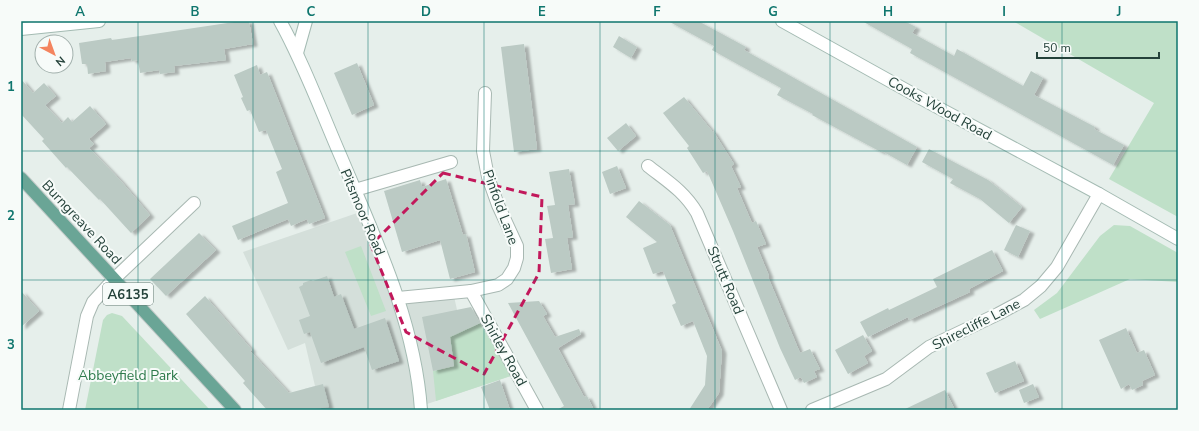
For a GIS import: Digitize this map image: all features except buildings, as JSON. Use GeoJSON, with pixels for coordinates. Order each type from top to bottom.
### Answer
{"type":"FeatureCollection","features":[{"type":"Feature","properties":{"kind":"main road","name":"Burngreave Road"},"geometry":{"type":"LineString","coordinates":[[21,178],[235,410]]}},
{"type":"Feature","properties":{"kind":"street"},"geometry":{"type":"LineString","coordinates":[[21,29],[99,21]]}},
{"type":"Feature","properties":{"kind":"street","name":"Pitsmoor Road"},"geometry":{"type":"LineString","coordinates":[[280,21],[297,53],[378,245],[398,298],[411,340],[421,410]]}},
{"type":"Feature","properties":{"kind":"street"},"geometry":{"type":"LineString","coordinates":[[297,53],[306,21]]}},
{"type":"Feature","properties":{"kind":"street","name":"Cooks Wood Road"},"geometry":{"type":"LineString","coordinates":[[782,21],[924,100],[1099,194],[1178,239]]}},
{"type":"Feature","properties":{"kind":"street","name":"Pinfold Lane"},"geometry":{"type":"LineString","coordinates":[[398,298],[470,291],[498,286],[507,279],[514,268],[517,258],[517,246],[498,205],[488,177],[483,151],[485,93]]}},
{"type":"Feature","properties":{"kind":"street"},"geometry":{"type":"LineString","coordinates":[[355,190],[452,162]]}},
{"type":"Feature","properties":{"kind":"street","name":"Strutt Road"},"geometry":{"type":"LineString","coordinates":[[648,166],[680,190],[690,201],[697,213],[781,410]]}},
{"type":"Feature","properties":{"kind":"street","name":"Shirecliffe Lane"},"geometry":{"type":"LineString","coordinates":[[812,410],[886,379],[929,347],[1024,300],[1041,286],[1057,267],[1099,194]]}},
{"type":"Feature","properties":{"kind":"street"},"geometry":{"type":"LineString","coordinates":[[69,410],[87,316],[93,302],[114,279],[194,203]]}},
{"type":"Feature","properties":{"kind":"street","name":"Shirley Road"},"geometry":{"type":"LineString","coordinates":[[470,291],[537,410]]}},
{"type":"Feature","properties":{"kind":"highlighted area"},"geometry":{"type":"Polygon","coordinates":[[[443,173],[542,197],[539,273],[484,374],[406,332],[371,245],[443,173]]]}},
{"type":"Feature","properties":{"kind":"shaded area"},"geometry":{"type":"Polygon","coordinates":[[[363,211],[398,297],[453,292],[460,323],[482,350],[500,344],[517,374],[421,406],[421,410],[310,410],[304,389],[315,386],[305,343],[288,350],[243,252],[363,211]]]}},
{"type":"Feature","properties":{"kind":"green space"},"geometry":{"type":"Polygon","coordinates":[[[1013,21],[1178,21],[1178,217],[1109,179],[1154,103],[1013,21]]]}},
{"type":"Feature","properties":{"kind":"green space"},"geometry":{"type":"Polygon","coordinates":[[[1114,225],[1130,226],[1178,253],[1178,282],[1130,279],[1040,319],[1034,310],[1057,293],[1100,236],[1114,225]]]}},
{"type":"Feature","properties":{"kind":"green space"},"geometry":{"type":"Polygon","coordinates":[[[361,246],[386,311],[371,316],[345,252],[361,246]]]}},
{"type":"Feature","properties":{"kind":"green space","name":"Abbeyfield Park"},"geometry":{"type":"Polygon","coordinates":[[[112,313],[122,316],[210,410],[85,410],[103,320],[107,315],[112,313]]]}},
{"type":"Feature","properties":{"kind":"green space"},"geometry":{"type":"Polygon","coordinates":[[[480,323],[511,376],[436,401],[433,371],[454,366],[452,357],[443,352],[452,350],[449,332],[469,328],[480,323]]]}}]}
